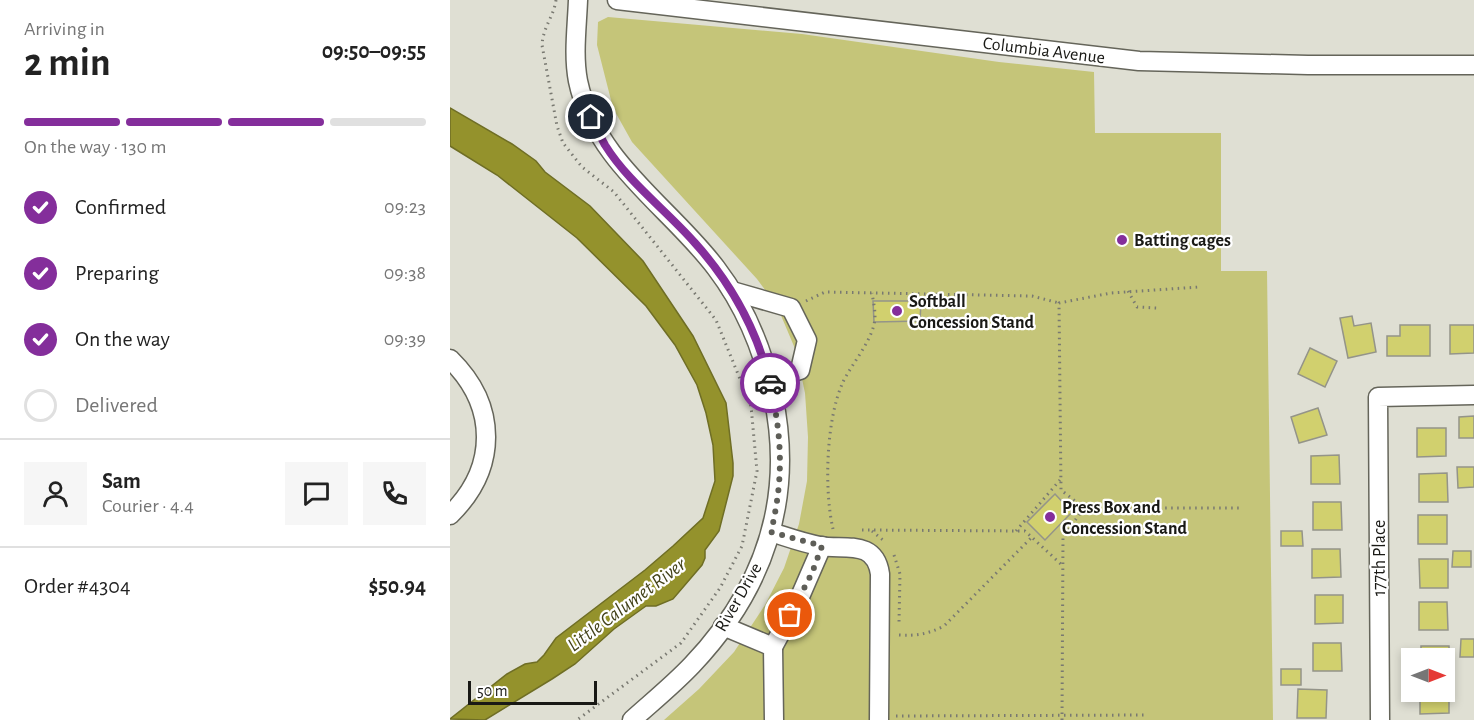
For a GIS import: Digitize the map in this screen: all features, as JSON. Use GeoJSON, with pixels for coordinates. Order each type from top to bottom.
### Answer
{"type":"FeatureCollection","features":[{"type":"Feature","properties":{"kind":"street","name":"River Drive"},"geometry":{"type":"LineString","coordinates":[[578,0],[575,45],[579,81],[591,117],[606,146],[632,178],[695,243],[732,291],[749,323],[769,380],[777,414],[781,448],[780,484],[771,532],[750,585],[723,626],[692,665],[632,720]]}},
{"type":"Feature","properties":{"kind":"street","name":"Columbia Avenue"},"geometry":{"type":"LineString","coordinates":[[617,0],[1139,61],[1308,65],[1474,65]]}},
{"type":"Feature","properties":{"kind":"street"},"geometry":{"type":"LineString","coordinates":[[732,291],[791,308],[807,340],[800,370],[769,380]]}},
{"type":"Feature","properties":{"kind":"street"},"geometry":{"type":"LineString","coordinates":[[450,359],[471,384],[480,402],[485,420],[486,441],[484,461],[476,481],[465,499],[450,515]]}},
{"type":"Feature","properties":{"kind":"street","name":"177th Place"},"geometry":{"type":"LineString","coordinates":[[1380,720],[1378,397],[1474,395]]}},
{"type":"Feature","properties":{"kind":"street"},"geometry":{"type":"LineString","coordinates":[[771,532],[823,538],[864,549],[875,559],[879,566],[883,718]]}},
{"type":"Feature","properties":{"kind":"street"},"geometry":{"type":"LineString","coordinates":[[774,720],[773,647],[799,599],[823,538]]}},
{"type":"Feature","properties":{"kind":"street"},"geometry":{"type":"LineString","coordinates":[[723,626],[773,647]]}},
{"type":"Feature","properties":{"kind":"path"},"geometry":{"type":"LineString","coordinates":[[556,0],[555,12],[549,18],[542,45],[557,126],[563,143],[582,166],[615,192],[716,320],[751,406],[757,471],[742,546],[720,588],[681,643],[577,720]]}},
{"type":"Feature","properties":{"kind":"path"},"geometry":{"type":"LineString","coordinates":[[825,292],[1032,296],[1059,303],[1111,292],[1199,287]]}},
{"type":"Feature","properties":{"kind":"path"},"geometry":{"type":"LineString","coordinates":[[1128,291],[1137,307],[1157,308]]}},
{"type":"Feature","properties":{"kind":"path"},"geometry":{"type":"LineString","coordinates":[[833,530],[829,511],[831,421],[843,382],[867,341],[875,318],[872,292]]}},
{"type":"Feature","properties":{"kind":"path"},"geometry":{"type":"LineString","coordinates":[[1059,303],[1061,490],[1084,508],[1243,508]]}},
{"type":"Feature","properties":{"kind":"path"},"geometry":{"type":"LineString","coordinates":[[1016,531],[1061,479]]}},
{"type":"Feature","properties":{"kind":"path"},"geometry":{"type":"LineString","coordinates":[[1062,718],[1063,537],[1084,508]]}},
{"type":"Feature","properties":{"kind":"path"},"geometry":{"type":"LineString","coordinates":[[823,538],[833,530],[843,530]]}},
{"type":"Feature","properties":{"kind":"path"},"geometry":{"type":"LineString","coordinates":[[852,530],[1025,531],[1063,566]]}},
{"type":"Feature","properties":{"kind":"path"},"geometry":{"type":"LineString","coordinates":[[898,635],[917,636],[944,626],[1032,537]]}},
{"type":"Feature","properties":{"kind":"path"},"geometry":{"type":"LineString","coordinates":[[883,718],[1062,718],[1146,715]]}},
{"type":"Feature","properties":{"kind":"shaded area"},"geometry":{"type":"Polygon","coordinates":[[[608,17],[802,34],[999,62],[1094,72],[1095,133],[1221,133],[1221,271],[1267,271],[1273,720],[664,720],[699,689],[734,652],[765,605],[784,568],[799,524],[807,481],[808,437],[805,393],[796,351],[777,306],[757,279],[632,142],[613,108],[597,45],[598,22],[608,17]]]}},
{"type":"Feature","properties":{"kind":"water","name":"Little Calumet River"},"geometry":{"type":"Polygon","coordinates":[[[450,108],[512,144],[536,161],[545,172],[590,206],[643,261],[693,336],[726,403],[733,463],[733,476],[719,531],[705,550],[702,565],[673,599],[656,606],[646,606],[614,629],[575,664],[485,720],[450,719],[507,674],[525,664],[537,662],[556,638],[645,570],[703,518],[715,481],[713,445],[697,385],[675,345],[646,306],[577,238],[497,175],[450,146],[450,108]]]}},
{"type":"Feature","properties":{"kind":"building","name":"Softball Concession Stand"},"geometry":{"type":"Polygon","coordinates":[[[873,301],[921,301],[920,321],[874,322],[873,301]]]}},
{"type":"Feature","properties":{"kind":"building"},"geometry":{"type":"Polygon","coordinates":[[[1352,316],[1354,326],[1371,323],[1376,352],[1348,358],[1340,318],[1352,316]]]}},
{"type":"Feature","properties":{"kind":"building"},"geometry":{"type":"Polygon","coordinates":[[[1400,325],[1430,325],[1430,356],[1387,356],[1387,336],[1400,336],[1400,325]]]}},
{"type":"Feature","properties":{"kind":"building"},"geometry":{"type":"Polygon","coordinates":[[[1450,325],[1474,325],[1474,353],[1450,354],[1450,325]]]}},
{"type":"Feature","properties":{"kind":"building"},"geometry":{"type":"Polygon","coordinates":[[[1310,348],[1337,361],[1325,387],[1298,374],[1310,348]]]}},
{"type":"Feature","properties":{"kind":"building"},"geometry":{"type":"Polygon","coordinates":[[[1318,408],[1327,435],[1299,443],[1291,417],[1318,408]]]}},
{"type":"Feature","properties":{"kind":"building"},"geometry":{"type":"Polygon","coordinates":[[[1474,416],[1474,438],[1459,438],[1459,417],[1474,416]]]}},
{"type":"Feature","properties":{"kind":"building"},"geometry":{"type":"Polygon","coordinates":[[[1417,428],[1446,428],[1446,456],[1417,457],[1417,428]]]}},
{"type":"Feature","properties":{"kind":"building"},"geometry":{"type":"Polygon","coordinates":[[[1339,455],[1340,484],[1311,484],[1311,456],[1339,455]]]}},
{"type":"Feature","properties":{"kind":"building"},"geometry":{"type":"Polygon","coordinates":[[[1457,467],[1474,467],[1474,487],[1458,488],[1457,467]]]}},
{"type":"Feature","properties":{"kind":"building"},"geometry":{"type":"Polygon","coordinates":[[[1447,473],[1448,502],[1419,502],[1419,474],[1447,473]]]}},
{"type":"Feature","properties":{"kind":"building","name":"Press Box and Concession Stand"},"geometry":{"type":"Polygon","coordinates":[[[1055,494],[1072,512],[1045,540],[1027,522],[1055,494]]]}},
{"type":"Feature","properties":{"kind":"building"},"geometry":{"type":"Polygon","coordinates":[[[1313,502],[1341,502],[1342,530],[1313,530],[1313,502]]]}},
{"type":"Feature","properties":{"kind":"building"},"geometry":{"type":"Polygon","coordinates":[[[1418,515],[1447,515],[1447,544],[1418,544],[1418,515]]]}},
{"type":"Feature","properties":{"kind":"building"},"geometry":{"type":"Polygon","coordinates":[[[1281,531],[1302,531],[1303,546],[1281,546],[1281,531]]]}},
{"type":"Feature","properties":{"kind":"building"},"geometry":{"type":"Polygon","coordinates":[[[1312,549],[1340,549],[1341,577],[1312,578],[1312,549]]]}},
{"type":"Feature","properties":{"kind":"building"},"geometry":{"type":"Polygon","coordinates":[[[1453,551],[1471,551],[1471,567],[1452,567],[1453,551]]]}},
{"type":"Feature","properties":{"kind":"building"},"geometry":{"type":"Polygon","coordinates":[[[1419,559],[1448,559],[1448,588],[1420,588],[1419,559]]]}},
{"type":"Feature","properties":{"kind":"building"},"geometry":{"type":"Polygon","coordinates":[[[1315,595],[1343,595],[1343,623],[1315,624],[1315,595]]]}},
{"type":"Feature","properties":{"kind":"building"},"geometry":{"type":"Polygon","coordinates":[[[1419,602],[1447,602],[1448,630],[1419,630],[1419,602]]]}},
{"type":"Feature","properties":{"kind":"building"},"geometry":{"type":"Polygon","coordinates":[[[1461,639],[1474,639],[1474,657],[1460,657],[1461,639]]]}},
{"type":"Feature","properties":{"kind":"building"},"geometry":{"type":"Polygon","coordinates":[[[1313,643],[1341,643],[1342,671],[1313,671],[1313,643]]]}},
{"type":"Feature","properties":{"kind":"building"},"geometry":{"type":"Polygon","coordinates":[[[1421,646],[1449,646],[1449,648],[1421,648],[1421,646]]]}},
{"type":"Feature","properties":{"kind":"building"},"geometry":{"type":"Polygon","coordinates":[[[1281,669],[1301,669],[1301,685],[1281,685],[1281,669]]]}},
{"type":"Feature","properties":{"kind":"building"},"geometry":{"type":"Polygon","coordinates":[[[1298,689],[1327,690],[1326,718],[1297,718],[1298,689]]]}},
{"type":"Feature","properties":{"kind":"building"},"geometry":{"type":"Polygon","coordinates":[[[1420,702],[1449,702],[1449,713],[1420,714],[1420,702]]]}},
{"type":"Feature","properties":{"kind":"way so far"},"geometry":{"type":"LineString","coordinates":[[770,383],[781,448],[780,484],[771,532],[822,546],[812,573],[790,615]]}},
{"type":"Feature","properties":{"kind":"place","name":"Batting cages"},"geometry":{"type":"Point","coordinates":[1122,240]}},
{"type":"Feature","properties":{"kind":"place","name":"Softball Concession Stand"},"geometry":{"type":"Point","coordinates":[897,311]}},
{"type":"Feature","properties":{"kind":"place","name":"Press Box and Concession Stand"},"geometry":{"type":"Point","coordinates":[1050,517]}},
{"type":"Feature","properties":{"kind":"route"},"geometry":{"type":"LineString","coordinates":[[591,117],[606,146],[632,178],[695,243],[732,291],[749,323],[770,383]]}}]}
